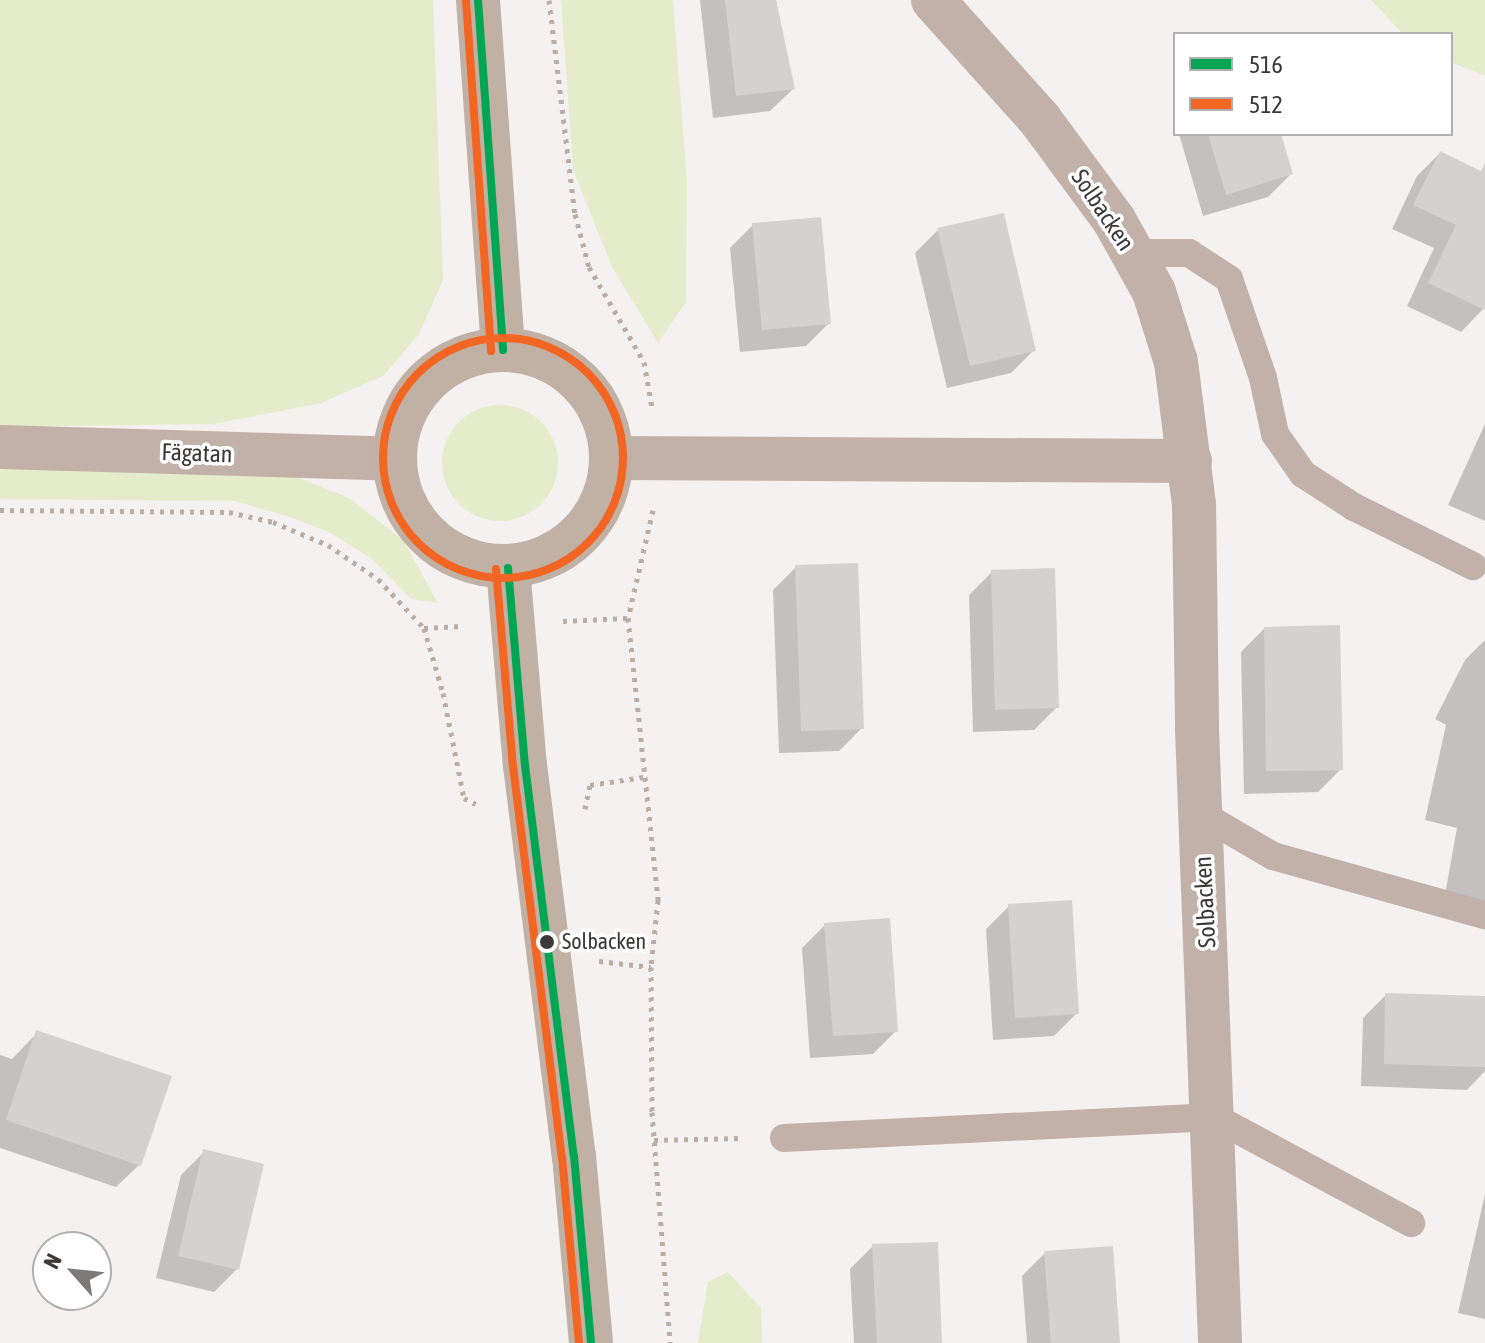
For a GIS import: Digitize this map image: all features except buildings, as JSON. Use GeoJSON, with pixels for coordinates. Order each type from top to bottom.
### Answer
{"type":"FeatureCollection","features":[{"type":"Feature","properties":{"kind":"street"},"geometry":{"type":"LineString","coordinates":[[478,0],[503,350]]}},
{"type":"Feature","properties":{"kind":"street","name":"Solbacken"},"geometry":{"type":"LineString","coordinates":[[933,0],[1041,121],[1114,220],[1154,292],[1176,362],[1194,504],[1201,814],[1220,1343]]}},
{"type":"Feature","properties":{"kind":"street"},"geometry":{"type":"LineString","coordinates":[[503,350],[544,358],[579,382],[602,417],[611,458],[601,504],[583,530],[545,557],[508,568],[467,560],[425,534],[403,499],[394,459],[406,409],[426,382],[454,361],[503,350]]}},
{"type":"Feature","properties":{"kind":"street","name":"Fägatan"},"geometry":{"type":"LineString","coordinates":[[0,447],[394,459]]}},
{"type":"Feature","properties":{"kind":"street"},"geometry":{"type":"LineString","coordinates":[[611,458],[1190,461]]}},
{"type":"Feature","properties":{"kind":"street"},"geometry":{"type":"LineString","coordinates":[[508,568],[525,765],[574,1156],[591,1343]]}},
{"type":"Feature","properties":{"kind":"lane"},"geometry":{"type":"LineString","coordinates":[[1132,253],[1189,253],[1229,279],[1263,378],[1275,434],[1303,474],[1354,507],[1473,566]]}},
{"type":"Feature","properties":{"kind":"lane"},"geometry":{"type":"LineString","coordinates":[[1201,814],[1273,856],[1485,915]]}},
{"type":"Feature","properties":{"kind":"lane"},"geometry":{"type":"LineString","coordinates":[[784,1138],[1214,1117],[1411,1223]]}},
{"type":"Feature","properties":{"kind":"path"},"geometry":{"type":"LineString","coordinates":[[549,0],[575,214],[589,267],[644,362],[656,460],[652,518],[628,618],[658,900],[651,967],[654,1140],[670,1343]]}},
{"type":"Feature","properties":{"kind":"path"},"geometry":{"type":"LineString","coordinates":[[0,510],[229,512],[273,522],[328,545],[378,579],[424,628],[443,693],[464,798],[476,804]]}},
{"type":"Feature","properties":{"kind":"path"},"geometry":{"type":"LineString","coordinates":[[424,628],[628,618]]}},
{"type":"Feature","properties":{"kind":"path"},"geometry":{"type":"LineString","coordinates":[[583,817],[590,785],[643,777]]}},
{"type":"Feature","properties":{"kind":"path"},"geometry":{"type":"LineString","coordinates":[[598,961],[651,967]]}},
{"type":"Feature","properties":{"kind":"path"},"geometry":{"type":"LineString","coordinates":[[654,1140],[784,1138]]}},
{"type":"Feature","properties":{"kind":"green space"},"geometry":{"type":"Polygon","coordinates":[[[0,0],[433,0],[443,280],[419,334],[383,376],[321,403],[214,424],[0,427],[0,0]]]}},
{"type":"Feature","properties":{"kind":"green space"},"geometry":{"type":"Polygon","coordinates":[[[561,0],[673,0],[687,181],[686,302],[658,343],[612,267],[573,170],[561,0]]]}},
{"type":"Feature","properties":{"kind":"green space"},"geometry":{"type":"Polygon","coordinates":[[[1371,0],[1485,0],[1485,76],[1453,63],[1453,32],[1401,32],[1371,0]]]}},
{"type":"Feature","properties":{"kind":"green space"},"geometry":{"type":"Polygon","coordinates":[[[500,405],[522,410],[541,422],[553,441],[558,463],[553,485],[541,504],[522,516],[500,521],[478,516],[459,504],[447,485],[442,463],[447,441],[459,422],[478,410],[500,405]]]}},
{"type":"Feature","properties":{"kind":"green space"},"geometry":{"type":"Polygon","coordinates":[[[0,468],[285,472],[349,498],[403,540],[438,603],[411,599],[372,559],[331,533],[290,517],[235,501],[0,499],[0,468]]]}},
{"type":"Feature","properties":{"kind":"green space"},"geometry":{"type":"Polygon","coordinates":[[[728,1272],[761,1308],[762,1343],[698,1343],[708,1282],[728,1272]]]}},
{"type":"Feature","properties":{"kind":"transit line","name":"516"},"geometry":{"type":"LineString","coordinates":[[478,0],[503,350]]}},
{"type":"Feature","properties":{"kind":"transit line","name":"512"},"geometry":{"type":"LineString","coordinates":[[466,1],[491,351]]}},
{"type":"Feature","properties":{"kind":"transit line","name":"512"},"geometry":{"type":"LineString","coordinates":[[503,338],[526,340],[549,347],[570,358],[588,373],[603,391],[614,412],[621,435],[623,458],[621,481],[614,504],[603,525],[588,543],[570,558],[549,569],[526,576],[503,578],[480,576],[457,569],[436,558],[418,543],[403,525],[392,504],[385,481],[383,458],[385,435],[392,412],[403,391],[418,373],[436,358],[457,347],[480,340],[503,338]]}},
{"type":"Feature","properties":{"kind":"transit line","name":"516"},"geometry":{"type":"LineString","coordinates":[[508,568],[525,765],[574,1156],[591,1343]]}},
{"type":"Feature","properties":{"kind":"transit line","name":"512"},"geometry":{"type":"LineString","coordinates":[[496,569],[513,766],[562,1157],[579,1343]]}},
{"type":"Feature","properties":{"kind":"place","name":"Solbacken"},"geometry":{"type":"Point","coordinates":[547,942]}}]}
